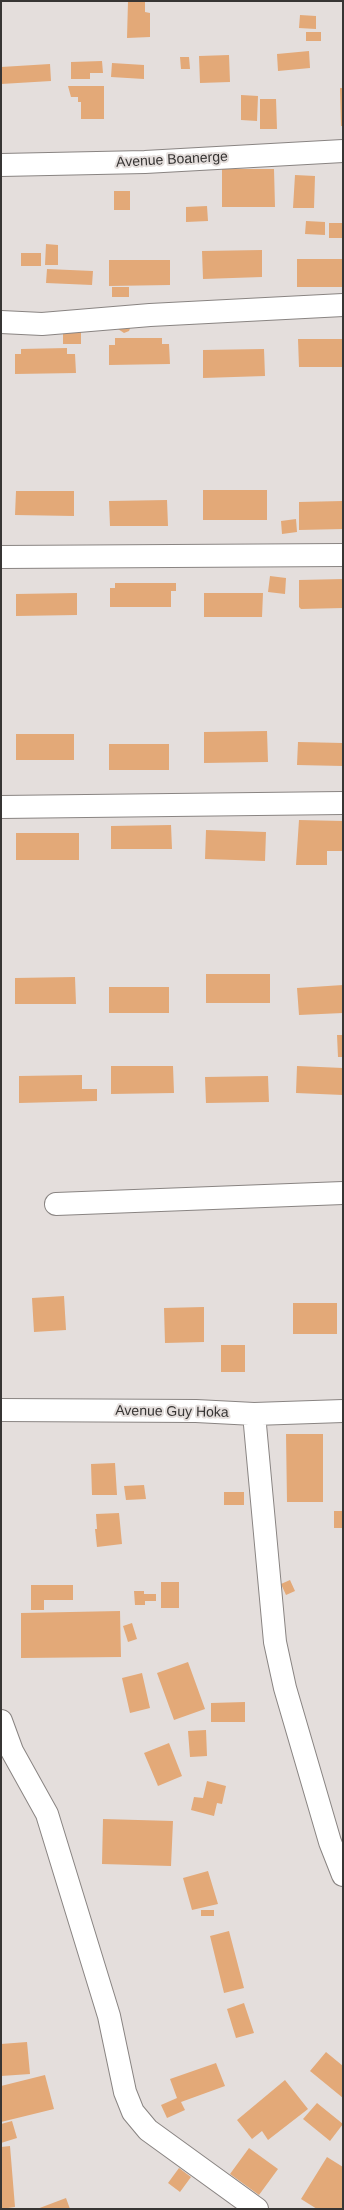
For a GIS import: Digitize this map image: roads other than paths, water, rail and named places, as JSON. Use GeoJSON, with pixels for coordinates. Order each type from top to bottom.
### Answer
{"type":"FeatureCollection","features":[{"type":"Feature","properties":{"kind":"street","name":"Avenue Boanerge"},"geometry":{"type":"LineString","coordinates":[[1,165],[145,162],[343,151]]}},
{"type":"Feature","properties":{"kind":"street"},"geometry":{"type":"LineString","coordinates":[[1,322],[42,324],[150,315],[343,305]]}},
{"type":"Feature","properties":{"kind":"street"},"geometry":{"type":"LineString","coordinates":[[1,557],[343,554]]}},
{"type":"Feature","properties":{"kind":"street"},"geometry":{"type":"LineString","coordinates":[[1,806],[343,803]]}},
{"type":"Feature","properties":{"kind":"street"},"geometry":{"type":"LineString","coordinates":[[56,1204],[343,1193]]}},
{"type":"Feature","properties":{"kind":"street","name":"Avenue Guy Hoka"},"geometry":{"type":"LineString","coordinates":[[1,1410],[196,1411],[254,1414],[343,1411]]}},
{"type":"Feature","properties":{"kind":"street"},"geometry":{"type":"LineString","coordinates":[[254,1414],[277,1649],[284,1688],[330,1842],[343,1875]]}},
{"type":"Feature","properties":{"kind":"street"},"geometry":{"type":"LineString","coordinates":[[1,1721],[12,1751],[47,1814],[109,2016],[125,2092],[133,2112],[148,2130],[257,2209]]}}]}
